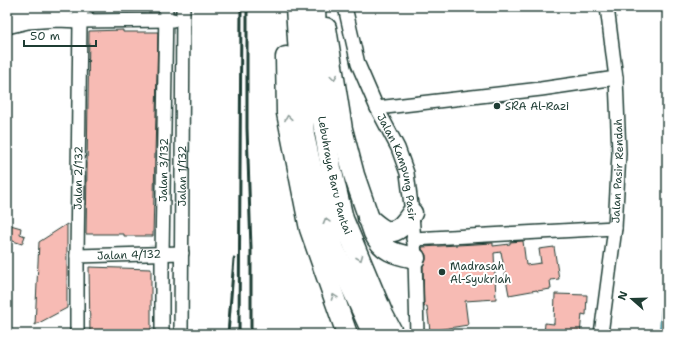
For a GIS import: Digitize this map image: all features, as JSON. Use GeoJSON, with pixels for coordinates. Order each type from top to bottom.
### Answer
{"type":"FeatureCollection","features":[{"type":"Feature","properties":{"kind":"highway"},"geometry":{"type":"LineString","coordinates":[[286,7],[287,113],[310,229],[347,334]]}},
{"type":"Feature","properties":{"kind":"highway","name":"Lebuhraya Baru Pantai"},"geometry":{"type":"LineString","coordinates":[[296,7],[304,135],[312,172],[334,249],[373,334]]}},
{"type":"Feature","properties":{"kind":"highway","name":"Lebuhraya Baru Pantai"},"geometry":{"type":"LineString","coordinates":[[315,7],[318,93],[331,168],[344,218],[383,315],[393,334]]}},
{"type":"Feature","properties":{"kind":"highway"},"geometry":{"type":"LineString","coordinates":[[322,7],[342,129],[354,176],[368,218],[378,241],[384,248],[398,254],[414,249]]}},
{"type":"Feature","properties":{"kind":"highway"},"geometry":{"type":"LineString","coordinates":[[368,218],[382,229],[392,231],[401,228],[412,213]]}},
{"type":"Feature","properties":{"kind":"street","name":"Jalan 2/132"},"geometry":{"type":"LineString","coordinates":[[77,334],[81,7]]}},
{"type":"Feature","properties":{"kind":"street"},"geometry":{"type":"LineString","coordinates":[[7,14],[56,8],[88,7]]}},
{"type":"Feature","properties":{"kind":"street","name":"Jalan Kampung Pasir"},"geometry":{"type":"LineString","coordinates":[[345,7],[358,64],[377,108],[398,148],[407,172],[412,213],[417,334]]}},
{"type":"Feature","properties":{"kind":"street","name":"Jalan Pasir Rendah"},"geometry":{"type":"LineString","coordinates":[[601,334],[615,228],[620,153],[616,78],[608,7]]}},
{"type":"Feature","properties":{"kind":"street"},"geometry":{"type":"LineString","coordinates":[[7,27],[28,22],[57,20],[80,21],[166,13],[183,13]]}},
{"type":"Feature","properties":{"kind":"street","name":"Jalan 3/132"},"geometry":{"type":"LineString","coordinates":[[162,334],[166,13]]}},
{"type":"Feature","properties":{"kind":"street","name":"Jalan 1/132"},"geometry":{"type":"LineString","coordinates":[[181,334],[183,13]]}},
{"type":"Feature","properties":{"kind":"street"},"geometry":{"type":"LineString","coordinates":[[377,108],[541,89],[616,78]]}},
{"type":"Feature","properties":{"kind":"street"},"geometry":{"type":"LineString","coordinates":[[414,249],[615,228]]}},
{"type":"Feature","properties":{"kind":"street","name":"Jalan 4/132"},"geometry":{"type":"LineString","coordinates":[[77,256],[182,253]]}},
{"type":"Feature","properties":{"kind":"water"},"geometry":{"type":"Polygon","coordinates":[[[667,273],[667,334],[659,334],[663,292],[667,273]]]}},
{"type":"Feature","properties":{"kind":"building"},"geometry":{"type":"Polygon","coordinates":[[[123,30],[123,32],[158,32],[153,236],[86,234],[89,31],[123,30]]]}},
{"type":"Feature","properties":{"kind":"building"},"geometry":{"type":"Polygon","coordinates":[[[7,224],[21,228],[20,234],[25,236],[22,244],[7,239],[7,224]]]}},
{"type":"Feature","properties":{"kind":"building"},"geometry":{"type":"Polygon","coordinates":[[[67,224],[67,308],[35,325],[39,242],[67,224]]]}},
{"type":"Feature","properties":{"kind":"building"},"geometry":{"type":"Polygon","coordinates":[[[523,241],[526,265],[541,263],[539,249],[554,247],[559,279],[550,280],[551,289],[509,295],[501,252],[494,253],[496,299],[465,301],[468,325],[430,331],[427,306],[424,307],[423,266],[426,260],[426,255],[422,247],[493,243],[493,246],[523,241]]]}},
{"type":"Feature","properties":{"kind":"building"},"geometry":{"type":"Polygon","coordinates":[[[89,267],[151,269],[151,334],[90,334],[89,267]]]}},
{"type":"Feature","properties":{"kind":"building"},"geometry":{"type":"Polygon","coordinates":[[[555,294],[587,295],[586,315],[582,314],[580,334],[544,334],[545,323],[554,324],[555,294]]]}},
{"type":"Feature","properties":{"kind":"railway"},"geometry":{"type":"LineString","coordinates":[[239,334],[241,7]]}},
{"type":"Feature","properties":{"kind":"railway"},"geometry":{"type":"LineString","coordinates":[[247,7],[247,128],[251,249],[251,334]]}},
{"type":"Feature","properties":{"kind":"railway"},"geometry":{"type":"LineString","coordinates":[[228,334],[234,259]]}},
{"type":"Feature","properties":{"kind":"place","name":"SRA Al-Razi"},"geometry":{"type":"Point","coordinates":[497,106]}},
{"type":"Feature","properties":{"kind":"place","name":"Madrasah Al-Syukriah"},"geometry":{"type":"Point","coordinates":[442,272]}}]}
